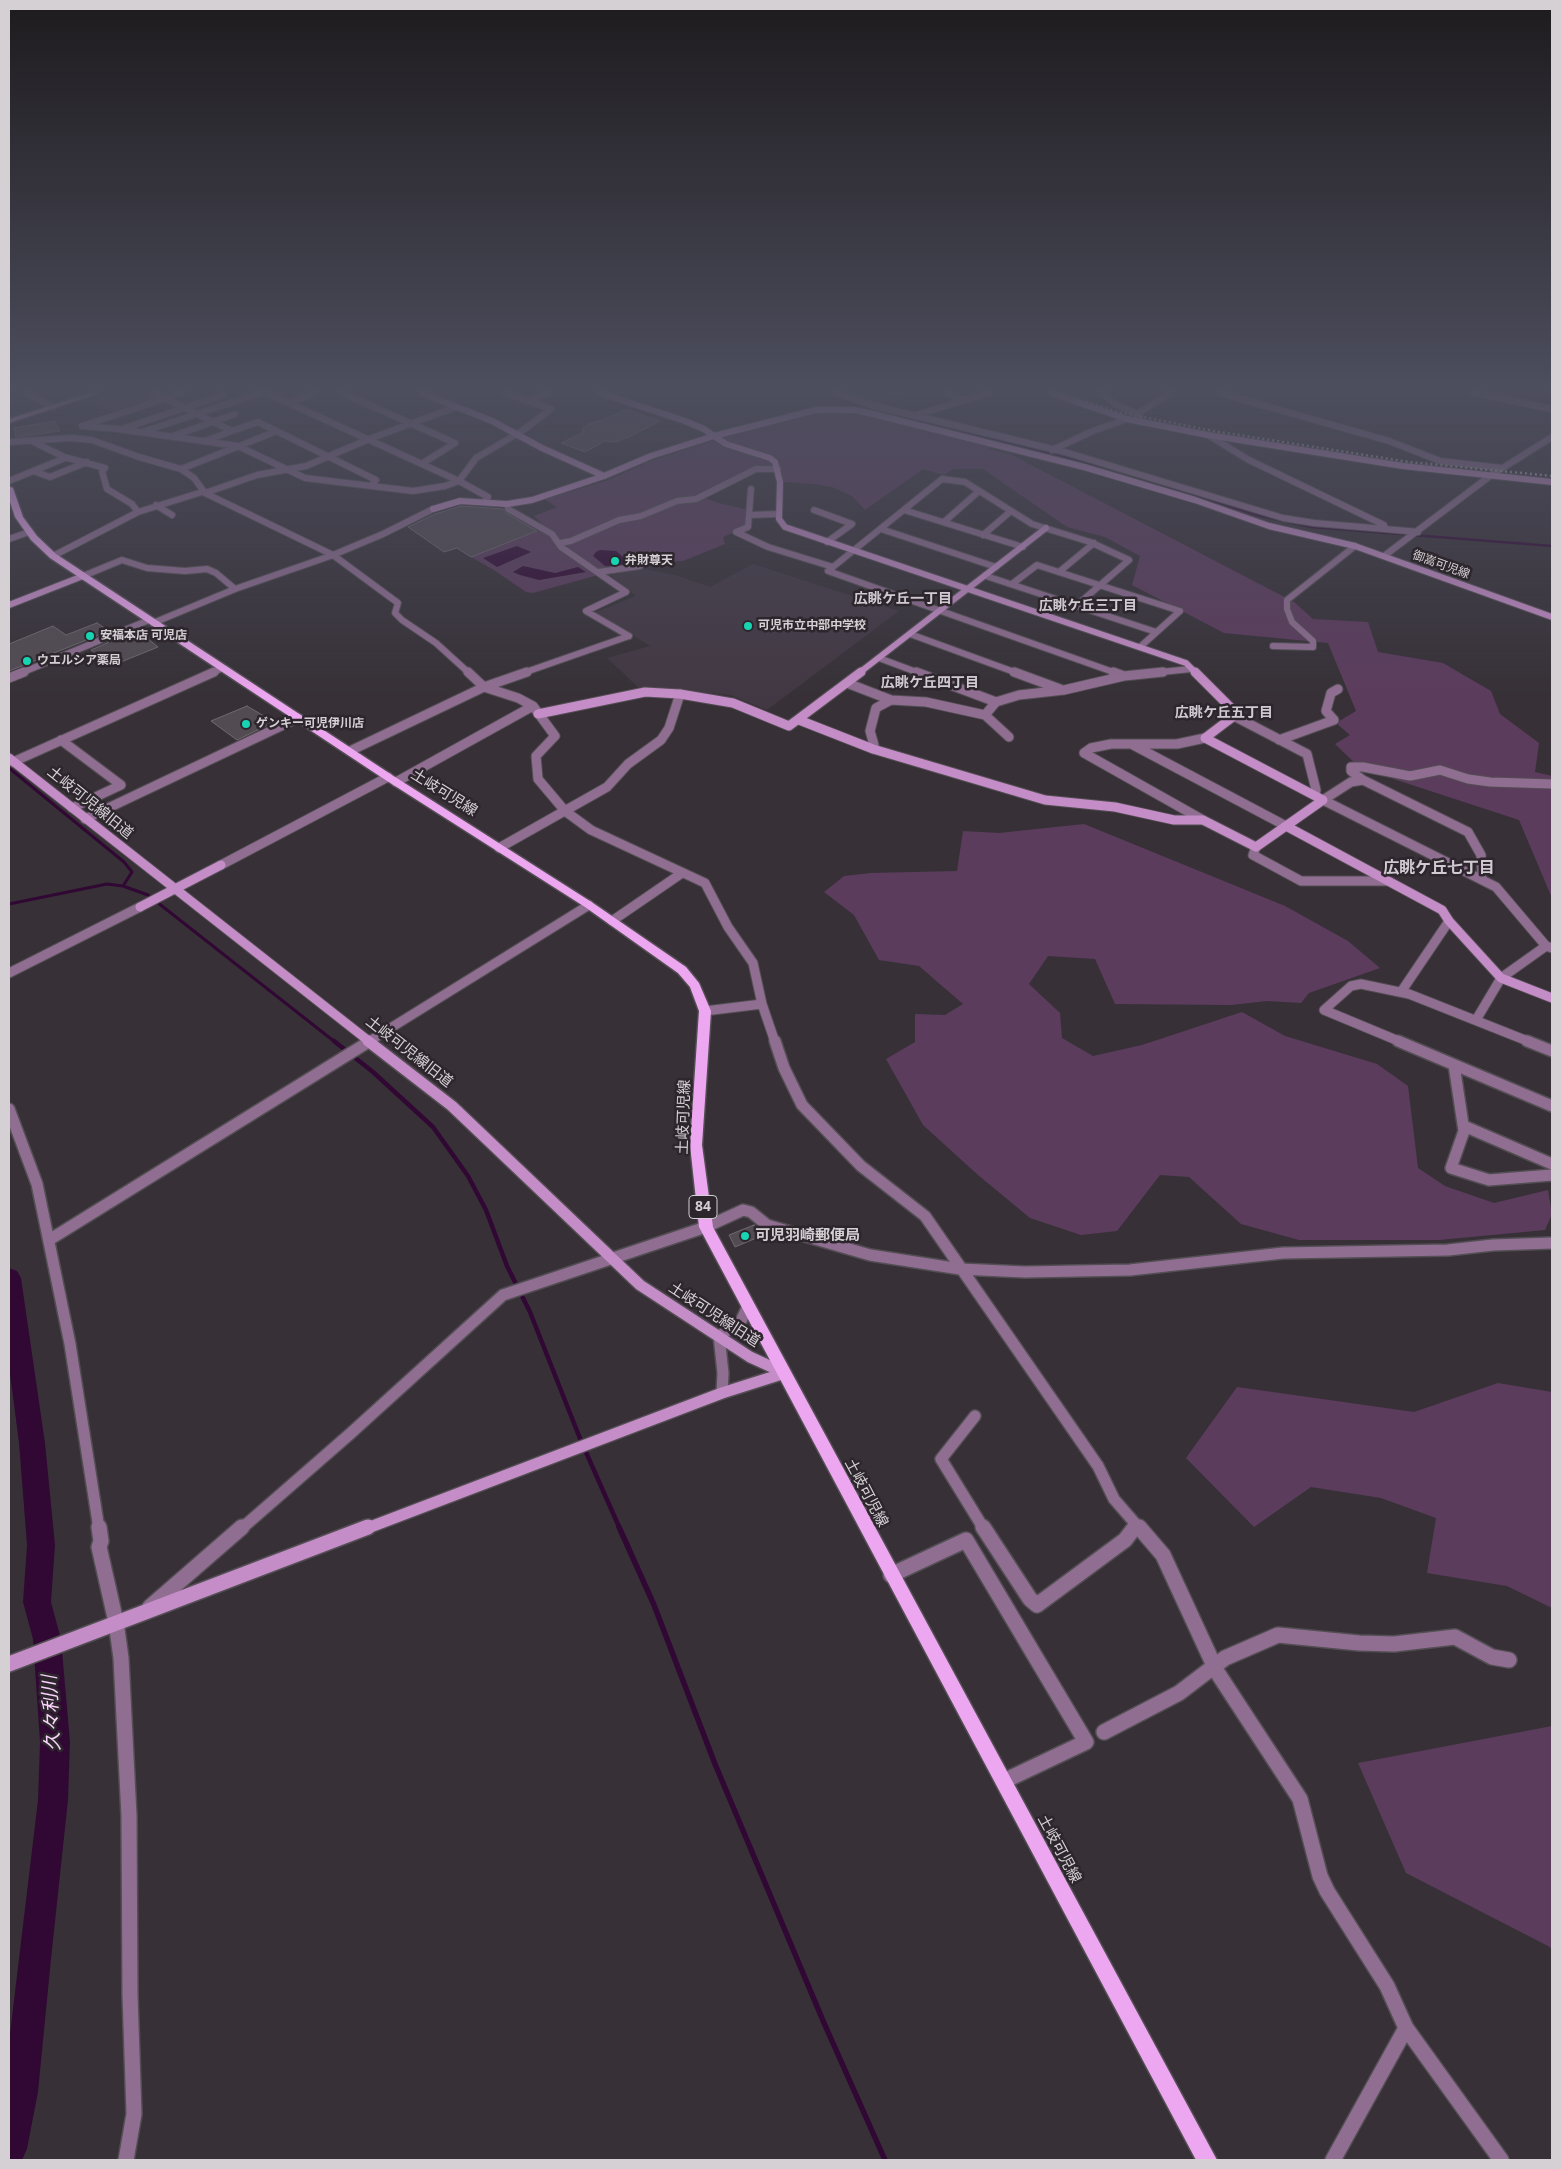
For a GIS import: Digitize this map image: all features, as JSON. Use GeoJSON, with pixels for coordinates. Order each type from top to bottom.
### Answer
{"type":"FeatureCollection","features":[{"type":"Feature","properties":{"kind":"main road","name":"土岐可児線"},"geometry":{"type":"LineString","coordinates":[[11,494],[19,517],[29,532],[53,556],[392,780],[589,905],[682,970],[695,986],[705,1011],[696,1145],[706,1227],[747,1308],[785,1373],[891,1575],[1004,1781],[1207,2160]]}},
{"type":"Feature","properties":{"kind":"street"},"geometry":{"type":"LineString","coordinates":[[116,494],[132,504],[138,512]]}},
{"type":"Feature","properties":{"kind":"street"},"geometry":{"type":"LineString","coordinates":[[53,556],[138,512],[156,505],[199,494]]}},
{"type":"Feature","properties":{"kind":"street"},"geometry":{"type":"LineString","coordinates":[[207,494],[333,555],[398,603],[396,613],[402,620],[436,643],[484,687],[518,698],[534,706],[554,736],[536,756],[538,779],[565,811],[591,830],[705,882],[728,927],[753,963],[762,1004],[784,1068],[802,1105],[861,1166],[925,1216],[1098,1466],[1114,1499],[1163,1555],[1215,1668],[1300,1799],[1320,1876],[1327,1891],[1388,1986],[1406,2028],[1500,2160]]}},
{"type":"Feature","properties":{"kind":"street"},"geometry":{"type":"LineString","coordinates":[[485,494],[488,496],[485,501]]}},
{"type":"Feature","properties":{"kind":"street","name":"御嵩可児線"},"geometry":{"type":"LineString","coordinates":[[333,555],[383,534],[433,509],[460,501],[485,501],[508,504],[532,500],[549,494]]}},
{"type":"Feature","properties":{"kind":"street"},"geometry":{"type":"LineString","coordinates":[[560,543],[570,541],[619,520],[641,516],[677,500],[696,499],[706,494]]}},
{"type":"Feature","properties":{"kind":"street"},"geometry":{"type":"LineString","coordinates":[[751,494],[748,527],[736,532],[768,547],[833,567]]}},
{"type":"Feature","properties":{"kind":"street"},"geometry":{"type":"LineString","coordinates":[[778,494],[779,519],[785,527],[1186,663],[1230,707],[1234,716],[1309,756],[1315,794]]}},
{"type":"Feature","properties":{"kind":"street"},"geometry":{"type":"LineString","coordinates":[[923,494],[828,571],[1124,676]]}},
{"type":"Feature","properties":{"kind":"street"},"geometry":{"type":"LineString","coordinates":[[944,522],[976,494]]}},
{"type":"Feature","properties":{"kind":"street"},"geometry":{"type":"LineString","coordinates":[[983,494],[1032,524],[1094,544],[1129,560],[1076,606]]}},
{"type":"Feature","properties":{"kind":"street","name":"御嵩可児線"},"geometry":{"type":"LineString","coordinates":[[1178,494],[1269,526],[1355,546],[1552,617]]}},
{"type":"Feature","properties":{"kind":"street"},"geometry":{"type":"LineString","coordinates":[[1199,494],[1283,518],[1314,523],[1385,529],[1414,535]]}},
{"type":"Feature","properties":{"kind":"street"},"geometry":{"type":"LineString","coordinates":[[1320,494],[1384,525],[1385,529]]}},
{"type":"Feature","properties":{"kind":"street"},"geometry":{"type":"LineString","coordinates":[[1384,556],[1467,494]]}},
{"type":"Feature","properties":{"kind":"street"},"geometry":{"type":"LineString","coordinates":[[350,751],[484,687],[629,636],[586,611],[626,592],[561,547],[552,534],[508,509],[508,504]]}},
{"type":"Feature","properties":{"kind":"street"},"geometry":{"type":"LineString","coordinates":[[156,505],[172,515]]}},
{"type":"Feature","properties":{"kind":"street"},"geometry":{"type":"LineString","coordinates":[[814,510],[852,524],[827,542]]}},
{"type":"Feature","properties":{"kind":"street"},"geometry":{"type":"LineString","coordinates":[[904,510],[1023,547]]}},
{"type":"Feature","properties":{"kind":"street"},"geometry":{"type":"LineString","coordinates":[[983,535],[1011,511]]}},
{"type":"Feature","properties":{"kind":"street"},"geometry":{"type":"LineString","coordinates":[[749,515],[778,514]]}},
{"type":"Feature","properties":{"kind":"street"},"geometry":{"type":"LineString","coordinates":[[538,714],[612,697],[645,692],[680,694],[733,703],[789,726],[800,720],[1046,528]]}},
{"type":"Feature","properties":{"kind":"street"},"geometry":{"type":"LineString","coordinates":[[881,530],[996,567]]}},
{"type":"Feature","properties":{"kind":"street"},"geometry":{"type":"LineString","coordinates":[[9,539],[29,532]]}},
{"type":"Feature","properties":{"kind":"street"},"geometry":{"type":"LineString","coordinates":[[1059,572],[1094,544]]}},
{"type":"Feature","properties":{"kind":"street"},"geometry":{"type":"LineString","coordinates":[[1273,646],[1313,647],[1313,640],[1292,622],[1287,609],[1287,600],[1355,546]]}},
{"type":"Feature","properties":{"kind":"street"},"geometry":{"type":"LineString","coordinates":[[9,678],[235,589],[333,555]]}},
{"type":"Feature","properties":{"kind":"street"},"geometry":{"type":"LineString","coordinates":[[9,605],[122,560],[146,568],[185,571],[206,569],[216,572],[235,589]]}},
{"type":"Feature","properties":{"kind":"street"},"geometry":{"type":"LineString","coordinates":[[1012,584],[1037,565],[1180,611],[1140,647]]}},
{"type":"Feature","properties":{"kind":"street"},"geometry":{"type":"LineString","coordinates":[[599,572],[640,566]]}},
{"type":"Feature","properties":{"kind":"street"},"geometry":{"type":"LineString","coordinates":[[986,576],[1156,632]]}},
{"type":"Feature","properties":{"kind":"street"},"geometry":{"type":"LineString","coordinates":[[910,634],[1064,690]]}},
{"type":"Feature","properties":{"kind":"street"},"geometry":{"type":"LineString","coordinates":[[879,658],[996,702]]}},
{"type":"Feature","properties":{"kind":"street"},"geometry":{"type":"LineString","coordinates":[[11,760],[61,740],[222,668]]}},
{"type":"Feature","properties":{"kind":"street"},"geometry":{"type":"LineString","coordinates":[[847,683],[891,700],[926,702],[978,716],[985,715],[996,702],[1024,693],[1064,690],[1124,676],[1191,668]]}},
{"type":"Feature","properties":{"kind":"street"},"geometry":{"type":"LineString","coordinates":[[1279,740],[1334,720],[1326,711],[1331,693],[1338,689]]}},
{"type":"Feature","properties":{"kind":"street"},"geometry":{"type":"LineString","coordinates":[[499,848],[585,801],[607,786],[628,764],[661,740],[669,728],[680,694]]}},
{"type":"Feature","properties":{"kind":"street"},"geometry":{"type":"LineString","coordinates":[[873,749],[874,745],[870,731],[876,708],[891,700]]}},
{"type":"Feature","properties":{"kind":"street"},"geometry":{"type":"LineString","coordinates":[[9,973],[221,864],[392,780],[534,706]]}},
{"type":"Feature","properties":{"kind":"street"},"geometry":{"type":"LineString","coordinates":[[985,715],[1009,737]]}},
{"type":"Feature","properties":{"kind":"street"},"geometry":{"type":"LineString","coordinates":[[1234,716],[1205,738],[1193,742],[1104,745],[1091,748],[1084,753],[1203,820],[1256,847]]}},
{"type":"Feature","properties":{"kind":"street"},"geometry":{"type":"LineString","coordinates":[[86,819],[298,718]]}},
{"type":"Feature","properties":{"kind":"street"},"geometry":{"type":"LineString","coordinates":[[800,720],[873,749],[1045,800],[1115,806],[1174,820],[1203,820]]}},
{"type":"Feature","properties":{"kind":"street"},"geometry":{"type":"LineString","coordinates":[[1205,738],[1496,887],[1549,947],[1501,978],[1476,1020]]}},
{"type":"Feature","properties":{"kind":"street"},"geometry":{"type":"LineString","coordinates":[[61,740],[121,785],[72,808]]}},
{"type":"Feature","properties":{"kind":"street"},"geometry":{"type":"LineString","coordinates":[[1131,744],[1442,910],[1449,921],[1501,978],[1552,998]]}},
{"type":"Feature","properties":{"kind":"street","name":"土岐可児線旧道"},"geometry":{"type":"LineString","coordinates":[[11,760],[452,1106],[640,1285],[750,1356],[785,1373]]}},
{"type":"Feature","properties":{"kind":"street"},"geometry":{"type":"LineString","coordinates":[[1480,879],[1482,874],[1481,856],[1468,832],[1363,780],[1351,771],[1351,767],[1363,767],[1410,776],[1440,770],[1468,779],[1490,782],[1552,784]]}},
{"type":"Feature","properties":{"kind":"street"},"geometry":{"type":"LineString","coordinates":[[1363,780],[1351,782],[1323,800],[1256,847],[1253,855],[1301,881],[1387,881]]}},
{"type":"Feature","properties":{"kind":"street"},"geometry":{"type":"LineString","coordinates":[[612,921],[682,872]]}},
{"type":"Feature","properties":{"kind":"street"},"geometry":{"type":"LineString","coordinates":[[49,1240],[589,905]]}},
{"type":"Feature","properties":{"kind":"street"},"geometry":{"type":"LineString","coordinates":[[1401,992],[1449,921]]}},
{"type":"Feature","properties":{"kind":"street"},"geometry":{"type":"LineString","coordinates":[[1552,1051],[1401,992],[1361,984],[1351,986],[1324,1010],[1552,1106]]}},
{"type":"Feature","properties":{"kind":"street"},"geometry":{"type":"LineString","coordinates":[[705,1011],[762,1004]]}},
{"type":"Feature","properties":{"kind":"street"},"geometry":{"type":"LineString","coordinates":[[1454,1065],[1464,1132],[1451,1168],[1489,1180],[1552,1175]]}},
{"type":"Feature","properties":{"kind":"street"},"geometry":{"type":"LineString","coordinates":[[9,1109],[37,1184],[49,1240],[70,1344],[100,1541],[99,1547],[116,1622],[121,1658],[130,1816],[130,1995],[134,2114],[126,2160]]}},
{"type":"Feature","properties":{"kind":"street"},"geometry":{"type":"LineString","coordinates":[[1464,1126],[1552,1164]]}},
{"type":"Feature","properties":{"kind":"street"},"geometry":{"type":"LineString","coordinates":[[145,1612],[351,1433],[503,1295],[706,1227],[743,1210],[750,1212],[767,1225],[870,1255],[960,1269],[1051,1272],[1130,1270],[1283,1253],[1448,1250],[1552,1244]]}},
{"type":"Feature","properties":{"kind":"street"},"geometry":{"type":"LineString","coordinates":[[722,1393],[723,1373],[720,1336],[741,1321],[747,1308]]}},
{"type":"Feature","properties":{"kind":"street"},"geometry":{"type":"LineString","coordinates":[[9,1664],[722,1393],[785,1373]]}},
{"type":"Feature","properties":{"kind":"street"},"geometry":{"type":"LineString","coordinates":[[975,1416],[941,1459],[1030,1599],[1038,1605],[1124,1540],[1136,1526]]}},
{"type":"Feature","properties":{"kind":"street"},"geometry":{"type":"LineString","coordinates":[[891,1575],[966,1540],[1086,1742],[1004,1781]]}},
{"type":"Feature","properties":{"kind":"street"},"geometry":{"type":"LineString","coordinates":[[1104,1732],[1179,1693],[1215,1668],[1225,1658],[1278,1635],[1359,1643],[1394,1644],[1454,1637],[1492,1657],[1509,1660]]}},
{"type":"Feature","properties":{"kind":"street"},"geometry":{"type":"LineString","coordinates":[[1333,2160],[1406,2028]]}},
{"type":"Feature","properties":{"kind":"shaded area"},"geometry":{"type":"Polygon","coordinates":[[[560,494],[707,494],[702,497],[718,503],[750,510],[748,527],[723,537],[725,544],[683,561],[645,562],[533,593],[526,592],[471,557],[546,528],[534,516],[557,507],[544,499],[560,494]]]}},
{"type":"Feature","properties":{"kind":"shaded area"},"geometry":{"type":"Polygon","coordinates":[[[848,494],[887,494],[865,510],[848,494]]]}},
{"type":"Feature","properties":{"kind":"shaded area"},"geometry":{"type":"Polygon","coordinates":[[[1020,494],[1087,494],[1294,602],[1313,619],[1368,622],[1378,652],[1443,663],[1491,691],[1500,714],[1539,743],[1535,772],[1552,776],[1552,898],[1519,820],[1360,768],[1335,744],[1350,735],[1336,723],[1356,711],[1328,643],[1224,633],[1132,585],[1140,556],[1105,537],[1067,527],[1020,494]]]}},
{"type":"Feature","properties":{"kind":"shaded area"},"geometry":{"type":"Polygon","coordinates":[[[517,546],[531,552],[497,567],[483,558],[517,546]]]}},
{"type":"Feature","properties":{"kind":"shaded area"},"geometry":{"type":"Polygon","coordinates":[[[600,550],[616,551],[630,563],[615,567],[605,566],[593,556],[600,550]]]}},
{"type":"Feature","properties":{"kind":"shaded area","name":"可児市立中部中学校"},"geometry":{"type":"Polygon","coordinates":[[[753,564],[899,611],[767,710],[730,695],[638,687],[607,658],[650,646],[596,612],[636,596],[610,575],[641,568],[678,576],[710,587],[753,564]]]}},
{"type":"Feature","properties":{"kind":"shaded area"},"geometry":{"type":"Polygon","coordinates":[[[523,566],[555,573],[578,567],[586,572],[539,580],[513,572],[523,566]]]}},
{"type":"Feature","properties":{"kind":"shaded area"},"geometry":{"type":"Polygon","coordinates":[[[1084,824],[1285,906],[1348,941],[1380,968],[1309,993],[1301,1003],[1267,1001],[1231,1005],[1115,1004],[1095,959],[1048,956],[1029,984],[1060,1013],[1062,1038],[1093,1056],[1142,1045],[1242,1012],[1285,1036],[1377,1064],[1408,1086],[1418,1168],[1445,1186],[1494,1203],[1548,1190],[1552,1214],[1545,1230],[1439,1240],[1299,1240],[1241,1224],[1189,1177],[1160,1175],[1117,1231],[1081,1235],[1030,1218],[978,1175],[923,1125],[886,1059],[915,1042],[915,1014],[945,1015],[963,1004],[919,966],[879,960],[854,915],[824,892],[844,876],[871,873],[957,871],[963,831],[999,833],[1084,824]]]}},
{"type":"Feature","properties":{"kind":"shaded area"},"geometry":{"type":"Polygon","coordinates":[[[1498,1383],[1552,1392],[1552,1608],[1507,1586],[1427,1573],[1436,1518],[1381,1498],[1311,1487],[1254,1527],[1186,1458],[1237,1387],[1414,1412],[1498,1383]]]}},
{"type":"Feature","properties":{"kind":"shaded area"},"geometry":{"type":"Polygon","coordinates":[[[1552,1726],[1552,1952],[1550,1947],[1406,1873],[1358,1763],[1552,1726]]]}},
{"type":"Feature","properties":{"kind":"building"},"geometry":{"type":"Polygon","coordinates":[[[461,506],[503,509],[506,513],[537,531],[471,557],[457,548],[444,552],[408,527],[435,514],[461,506]]]}},
{"type":"Feature","properties":{"kind":"building","name":"ウエルシア薬局"},"geometry":{"type":"Polygon","coordinates":[[[97,623],[109,631],[9,671],[9,644],[53,626],[66,635],[97,623]]]}},
{"type":"Feature","properties":{"kind":"building"},"geometry":{"type":"Polygon","coordinates":[[[137,630],[158,647],[111,666],[91,650],[137,630]]]}},
{"type":"Feature","properties":{"kind":"building","name":"ゲンキー可児伊川店"},"geometry":{"type":"Polygon","coordinates":[[[247,706],[274,722],[237,740],[211,721],[247,706]]]}},
{"type":"Feature","properties":{"kind":"building","name":"可児羽崎郵便局"},"geometry":{"type":"Polygon","coordinates":[[[754,1225],[761,1236],[735,1247],[729,1235],[754,1225]]]}},
{"type":"Feature","properties":{"kind":"waterway"},"geometry":{"type":"LineString","coordinates":[[1192,494],[1257,515],[1311,527],[1552,546]]}},
{"type":"Feature","properties":{"kind":"waterway"},"geometry":{"type":"LineString","coordinates":[[9,768],[124,862],[132,872],[123,886]]}},
{"type":"Feature","properties":{"kind":"waterway"},"geometry":{"type":"LineString","coordinates":[[9,904],[107,884],[123,886]]}},
{"type":"Feature","properties":{"kind":"waterway"},"geometry":{"type":"LineString","coordinates":[[123,886],[148,895],[335,1042]]}},
{"type":"Feature","properties":{"kind":"waterway"},"geometry":{"type":"LineString","coordinates":[[334,1041],[373,1072],[433,1127],[468,1176],[486,1210],[507,1266],[530,1312],[581,1441],[620,1529]]}},
{"type":"Feature","properties":{"kind":"waterway","name":"久々利川"},"geometry":{"type":"LineString","coordinates":[[9,1278],[32,1443],[41,1545],[37,1602],[47,1639],[55,1742],[53,1800],[34,1959],[21,2092],[9,2149]]}},
{"type":"Feature","properties":{"kind":"waterway"},"geometry":{"type":"LineString","coordinates":[[619,1527],[654,1605],[715,1764],[824,2023],[885,2160]]}},
{"type":"Feature","properties":{"kind":"place","name":"弁財尊天"},"geometry":{"type":"Point","coordinates":[615,561]}},
{"type":"Feature","properties":{"kind":"place","name":"可児市立中部中学校"},"geometry":{"type":"Point","coordinates":[748,626]}},
{"type":"Feature","properties":{"kind":"place","name":"安福本店 可児店"},"geometry":{"type":"Point","coordinates":[90,636]}},
{"type":"Feature","properties":{"kind":"place","name":"ウエルシア薬局"},"geometry":{"type":"Point","coordinates":[27,661]}},
{"type":"Feature","properties":{"kind":"place","name":"ゲンキー可児伊川店"},"geometry":{"type":"Point","coordinates":[246,724]}},
{"type":"Feature","properties":{"kind":"place","name":"可児羽崎郵便局"},"geometry":{"type":"Point","coordinates":[745,1236]}},
{"type":"Feature","properties":{"kind":"district","name":"広眺ケ丘一丁目"},"geometry":{"type":"Point","coordinates":[903,599]}},
{"type":"Feature","properties":{"kind":"district","name":"広眺ケ丘三丁目"},"geometry":{"type":"Point","coordinates":[1088,606]}},
{"type":"Feature","properties":{"kind":"district","name":"広眺ケ丘四丁目"},"geometry":{"type":"Point","coordinates":[930,683]}},
{"type":"Feature","properties":{"kind":"district","name":"広眺ケ丘五丁目"},"geometry":{"type":"Point","coordinates":[1224,713]}},
{"type":"Feature","properties":{"kind":"district","name":"広眺ケ丘七丁目"},"geometry":{"type":"Point","coordinates":[1439,868]}}]}
